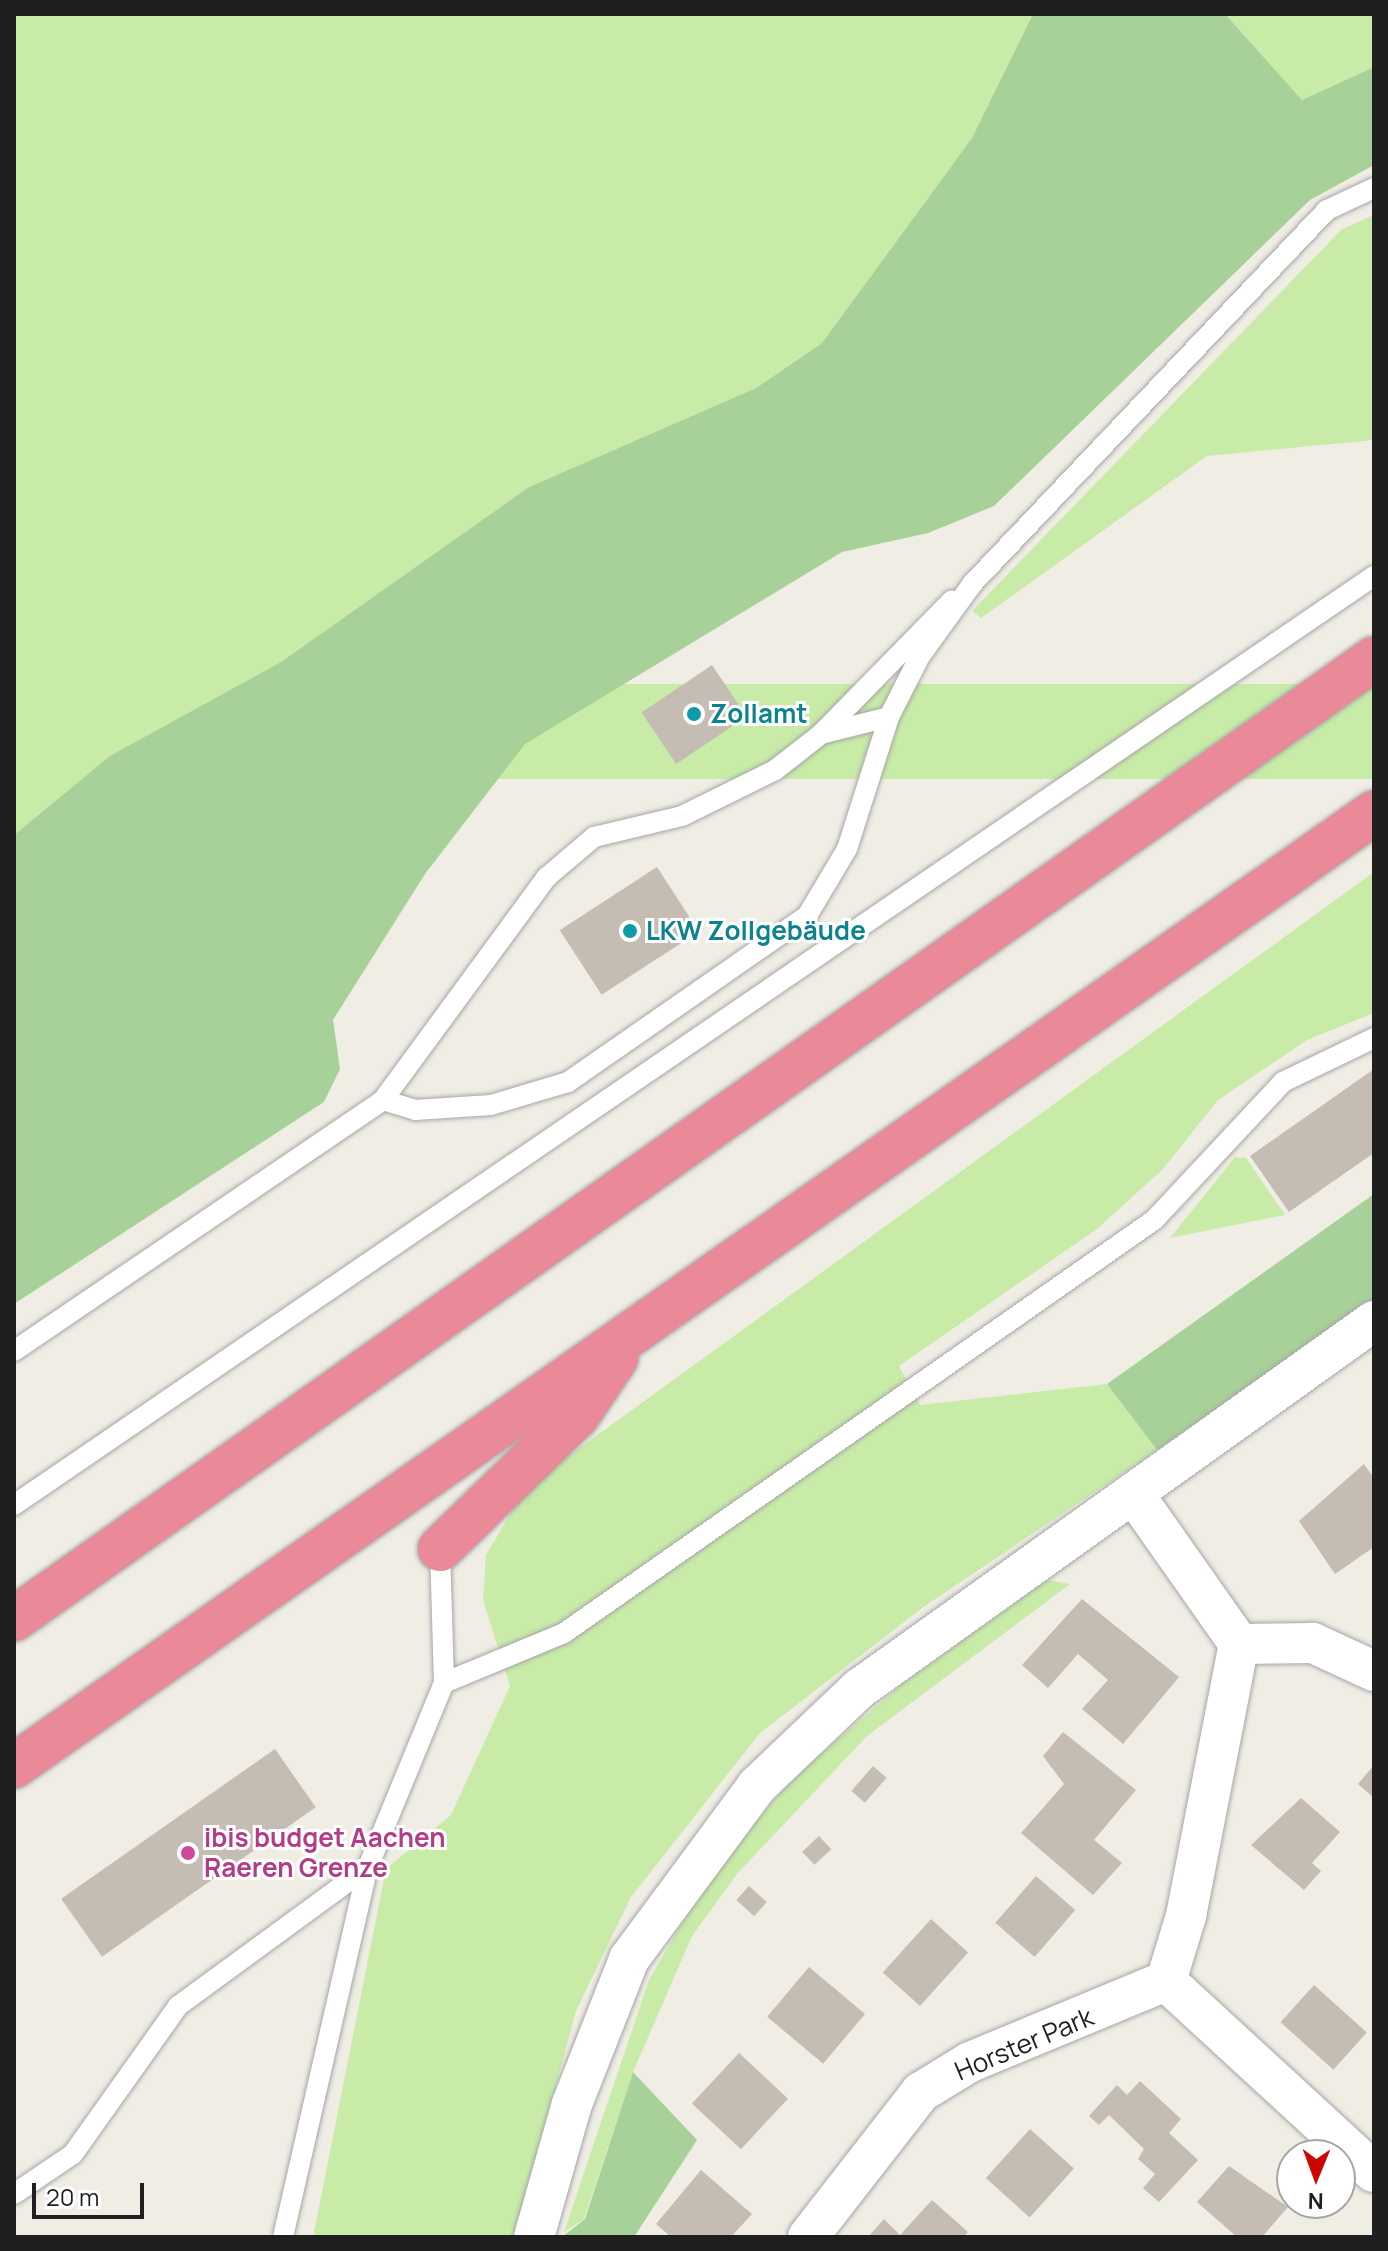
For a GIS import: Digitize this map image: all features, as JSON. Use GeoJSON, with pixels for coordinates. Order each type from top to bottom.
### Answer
{"type":"FeatureCollection","features":[{"type":"Feature","properties":{"kind":"highway"},"geometry":{"type":"LineString","coordinates":[[14,1619],[1374,659]]}},
{"type":"Feature","properties":{"kind":"highway"},"geometry":{"type":"LineString","coordinates":[[14,1766],[629,1339],[1374,813]]}},
{"type":"Feature","properties":{"kind":"highway"},"geometry":{"type":"LineString","coordinates":[[440,1549],[577,1416],[629,1339]]}},
{"type":"Feature","properties":{"kind":"street"},"geometry":{"type":"LineString","coordinates":[[534,2237],[572,2104],[629,1959],[757,1786],[859,1689],[1374,1321]]}},
{"type":"Feature","properties":{"kind":"street"},"geometry":{"type":"LineString","coordinates":[[1133,1493],[1239,1644],[1186,1916],[1166,1981],[1374,2172]]}},
{"type":"Feature","properties":{"kind":"street"},"geometry":{"type":"LineString","coordinates":[[1239,1644],[1313,1643],[1374,1671]]}},
{"type":"Feature","properties":{"kind":"street","name":"Horster Park"},"geometry":{"type":"LineString","coordinates":[[808,2237],[921,2092],[970,2062],[1166,1981]]}},
{"type":"Feature","properties":{"kind":"lane"},"geometry":{"type":"LineString","coordinates":[[14,1351],[383,1100],[547,877],[594,837],[682,816],[775,770],[821,734],[918,628],[973,583],[1327,210],[1374,188]]}},
{"type":"Feature","properties":{"kind":"lane"},"geometry":{"type":"LineString","coordinates":[[14,1505],[1374,576]]}},
{"type":"Feature","properties":{"kind":"lane"},"geometry":{"type":"LineString","coordinates":[[383,1100],[415,1110],[491,1105],[568,1082],[807,916],[847,849],[889,717],[920,656],[973,583]]}},
{"type":"Feature","properties":{"kind":"lane"},"geometry":{"type":"LineString","coordinates":[[821,734],[889,717]]}},
{"type":"Feature","properties":{"kind":"lane"},"geometry":{"type":"LineString","coordinates":[[444,1683],[564,1633],[1154,1220],[1283,1082],[1374,1038]]}},
{"type":"Feature","properties":{"kind":"lane"},"geometry":{"type":"LineString","coordinates":[[283,2237],[368,1867],[444,1683],[440,1549]]}},
{"type":"Feature","properties":{"kind":"lane"},"geometry":{"type":"LineString","coordinates":[[14,2194],[73,2154],[178,2006],[368,1867]]}},
{"type":"Feature","properties":{"kind":"green space"},"geometry":{"type":"Polygon","coordinates":[[[14,14],[1033,14],[972,138],[822,343],[756,388],[529,487],[281,662],[110,756],[14,835],[14,14]]]}},
{"type":"Feature","properties":{"kind":"green space"},"geometry":{"type":"Polygon","coordinates":[[[1033,14],[1225,14],[1302,100],[1374,67],[1374,165],[1310,200],[994,506],[928,533],[842,552],[525,744],[425,874],[333,1020],[340,1069],[324,1102],[14,1304],[14,835],[110,756],[281,662],[529,487],[756,388],[822,343],[972,138],[1033,14]]]}},
{"type":"Feature","properties":{"kind":"green space"},"geometry":{"type":"Polygon","coordinates":[[[1225,14],[1374,14],[1374,67],[1302,100],[1225,14]]]}},
{"type":"Feature","properties":{"kind":"green space"},"geometry":{"type":"Polygon","coordinates":[[[1374,215],[1374,440],[1207,456],[981,618],[972,611],[1342,229],[1374,215]]]}},
{"type":"Feature","properties":{"kind":"green space"},"geometry":{"type":"Polygon","coordinates":[[[14,684],[1374,684],[1374,779],[14,779],[14,684]]]}},
{"type":"Feature","properties":{"kind":"green space"},"geometry":{"type":"Polygon","coordinates":[[[1374,872],[1374,1013],[1307,1040],[1218,1100],[1163,1169],[1097,1229],[899,1366],[920,1405],[1107,1384],[1157,1450],[925,1606],[760,1733],[631,1897],[576,2011],[515,2237],[313,2237],[386,1869],[451,1815],[510,1686],[483,1600],[486,1555],[527,1486],[1374,872]]]}},
{"type":"Feature","properties":{"kind":"green space"},"geometry":{"type":"Polygon","coordinates":[[[1235,1157],[1246,1158],[1285,1215],[1170,1238],[1235,1157]]]}},
{"type":"Feature","properties":{"kind":"green space"},"geometry":{"type":"Polygon","coordinates":[[[1374,1194],[1374,1300],[1157,1450],[1107,1384],[1374,1194]]]}},
{"type":"Feature","properties":{"kind":"green space"},"geometry":{"type":"Polygon","coordinates":[[[1047,1580],[1070,1584],[867,1736],[737,1874],[692,1936],[633,2072],[584,2219],[564,2232],[649,1980],[709,1876],[793,1778],[901,1685],[1047,1580]]]}},
{"type":"Feature","properties":{"kind":"green space"},"geometry":{"type":"Polygon","coordinates":[[[633,2072],[697,2140],[634,2237],[562,2237],[585,2219],[633,2072]]]}},
{"type":"Feature","properties":{"kind":"building","name":"Zollamt"},"geometry":{"type":"Polygon","coordinates":[[[712,665],[747,716],[676,764],[642,713],[712,665]]]}},
{"type":"Feature","properties":{"kind":"building","name":"LKW Zollgebäude"},"geometry":{"type":"Polygon","coordinates":[[[657,867],[699,932],[602,995],[560,930],[657,867]]]}},
{"type":"Feature","properties":{"kind":"building"},"geometry":{"type":"Polygon","coordinates":[[[1374,1069],[1374,1153],[1289,1212],[1250,1156],[1374,1069]]]}},
{"type":"Feature","properties":{"kind":"building"},"geometry":{"type":"Polygon","coordinates":[[[1364,1464],[1374,1478],[1374,1547],[1335,1574],[1299,1521],[1364,1464]]]}},
{"type":"Feature","properties":{"kind":"building"},"geometry":{"type":"Polygon","coordinates":[[[1082,1599],[1179,1677],[1123,1744],[1082,1709],[1108,1680],[1078,1654],[1048,1688],[1022,1665],[1082,1599]]]}},
{"type":"Feature","properties":{"kind":"building"},"geometry":{"type":"Polygon","coordinates":[[[1063,1732],[1136,1790],[1094,1840],[1122,1863],[1093,1895],[1021,1833],[1064,1784],[1043,1756],[1063,1732]]]}},
{"type":"Feature","properties":{"kind":"building","name":"ibis budget Aachen Raeren Grenze"},"geometry":{"type":"Polygon","coordinates":[[[275,1749],[316,1807],[102,1957],[61,1899],[275,1749]]]}},
{"type":"Feature","properties":{"kind":"building"},"geometry":{"type":"Polygon","coordinates":[[[1374,1765],[1374,1798],[1358,1784],[1374,1765]]]}},
{"type":"Feature","properties":{"kind":"building"},"geometry":{"type":"Polygon","coordinates":[[[873,1766],[887,1778],[865,1803],[851,1791],[873,1766]]]}},
{"type":"Feature","properties":{"kind":"building"},"geometry":{"type":"Polygon","coordinates":[[[1301,1798],[1340,1832],[1312,1863],[1321,1871],[1304,1890],[1251,1845],[1301,1798]]]}},
{"type":"Feature","properties":{"kind":"building"},"geometry":{"type":"Polygon","coordinates":[[[819,1836],[831,1849],[814,1865],[802,1852],[819,1836]]]}},
{"type":"Feature","properties":{"kind":"building"},"geometry":{"type":"Polygon","coordinates":[[[1036,1876],[1075,1910],[1035,1957],[995,1923],[1036,1876]]]}},
{"type":"Feature","properties":{"kind":"building"},"geometry":{"type":"Polygon","coordinates":[[[749,1886],[767,1902],[754,1916],[736,1900],[749,1886]]]}},
{"type":"Feature","properties":{"kind":"building"},"geometry":{"type":"Polygon","coordinates":[[[931,1919],[968,1952],[920,2006],[883,1973],[931,1919]]]}},
{"type":"Feature","properties":{"kind":"building"},"geometry":{"type":"Polygon","coordinates":[[[809,1967],[865,2014],[823,2064],[767,2017],[809,1967]]]}},
{"type":"Feature","properties":{"kind":"building"},"geometry":{"type":"Polygon","coordinates":[[[1314,1985],[1367,2033],[1333,2070],[1281,2022],[1314,1985]]]}},
{"type":"Feature","properties":{"kind":"building"},"geometry":{"type":"Polygon","coordinates":[[[739,2053],[788,2099],[741,2149],[692,2103],[739,2053]]]}},
{"type":"Feature","properties":{"kind":"building"},"geometry":{"type":"Polygon","coordinates":[[[1140,2081],[1181,2119],[1169,2133],[1198,2160],[1159,2202],[1143,2188],[1155,2174],[1138,2159],[1144,2149],[1109,2115],[1099,2125],[1089,2116],[1117,2085],[1127,2095],[1140,2081]]]}},
{"type":"Feature","properties":{"kind":"building"},"geometry":{"type":"Polygon","coordinates":[[[1030,2129],[1074,2168],[1030,2218],[986,2178],[1030,2129]]]}},
{"type":"Feature","properties":{"kind":"building"},"geometry":{"type":"Polygon","coordinates":[[[1229,2166],[1276,2199],[1278,2219],[1262,2237],[1237,2237],[1197,2202],[1229,2166]]]}},
{"type":"Feature","properties":{"kind":"building"},"geometry":{"type":"Polygon","coordinates":[[[701,2170],[752,2214],[731,2237],[671,2237],[656,2224],[701,2170]]]}},
{"type":"Feature","properties":{"kind":"building"},"geometry":{"type":"Polygon","coordinates":[[[932,2200],[968,2232],[964,2237],[868,2237],[884,2219],[900,2235],[932,2200]]]}},
{"type":"Feature","properties":{"kind":"place","name":"Zollamt"},"geometry":{"type":"Point","coordinates":[694,714]}},
{"type":"Feature","properties":{"kind":"place","name":"LKW Zollgebäude"},"geometry":{"type":"Point","coordinates":[630,931]}},
{"type":"Feature","properties":{"kind":"place","name":"ibis budget Aachen Raeren Grenze"},"geometry":{"type":"Point","coordinates":[188,1853]}}]}
